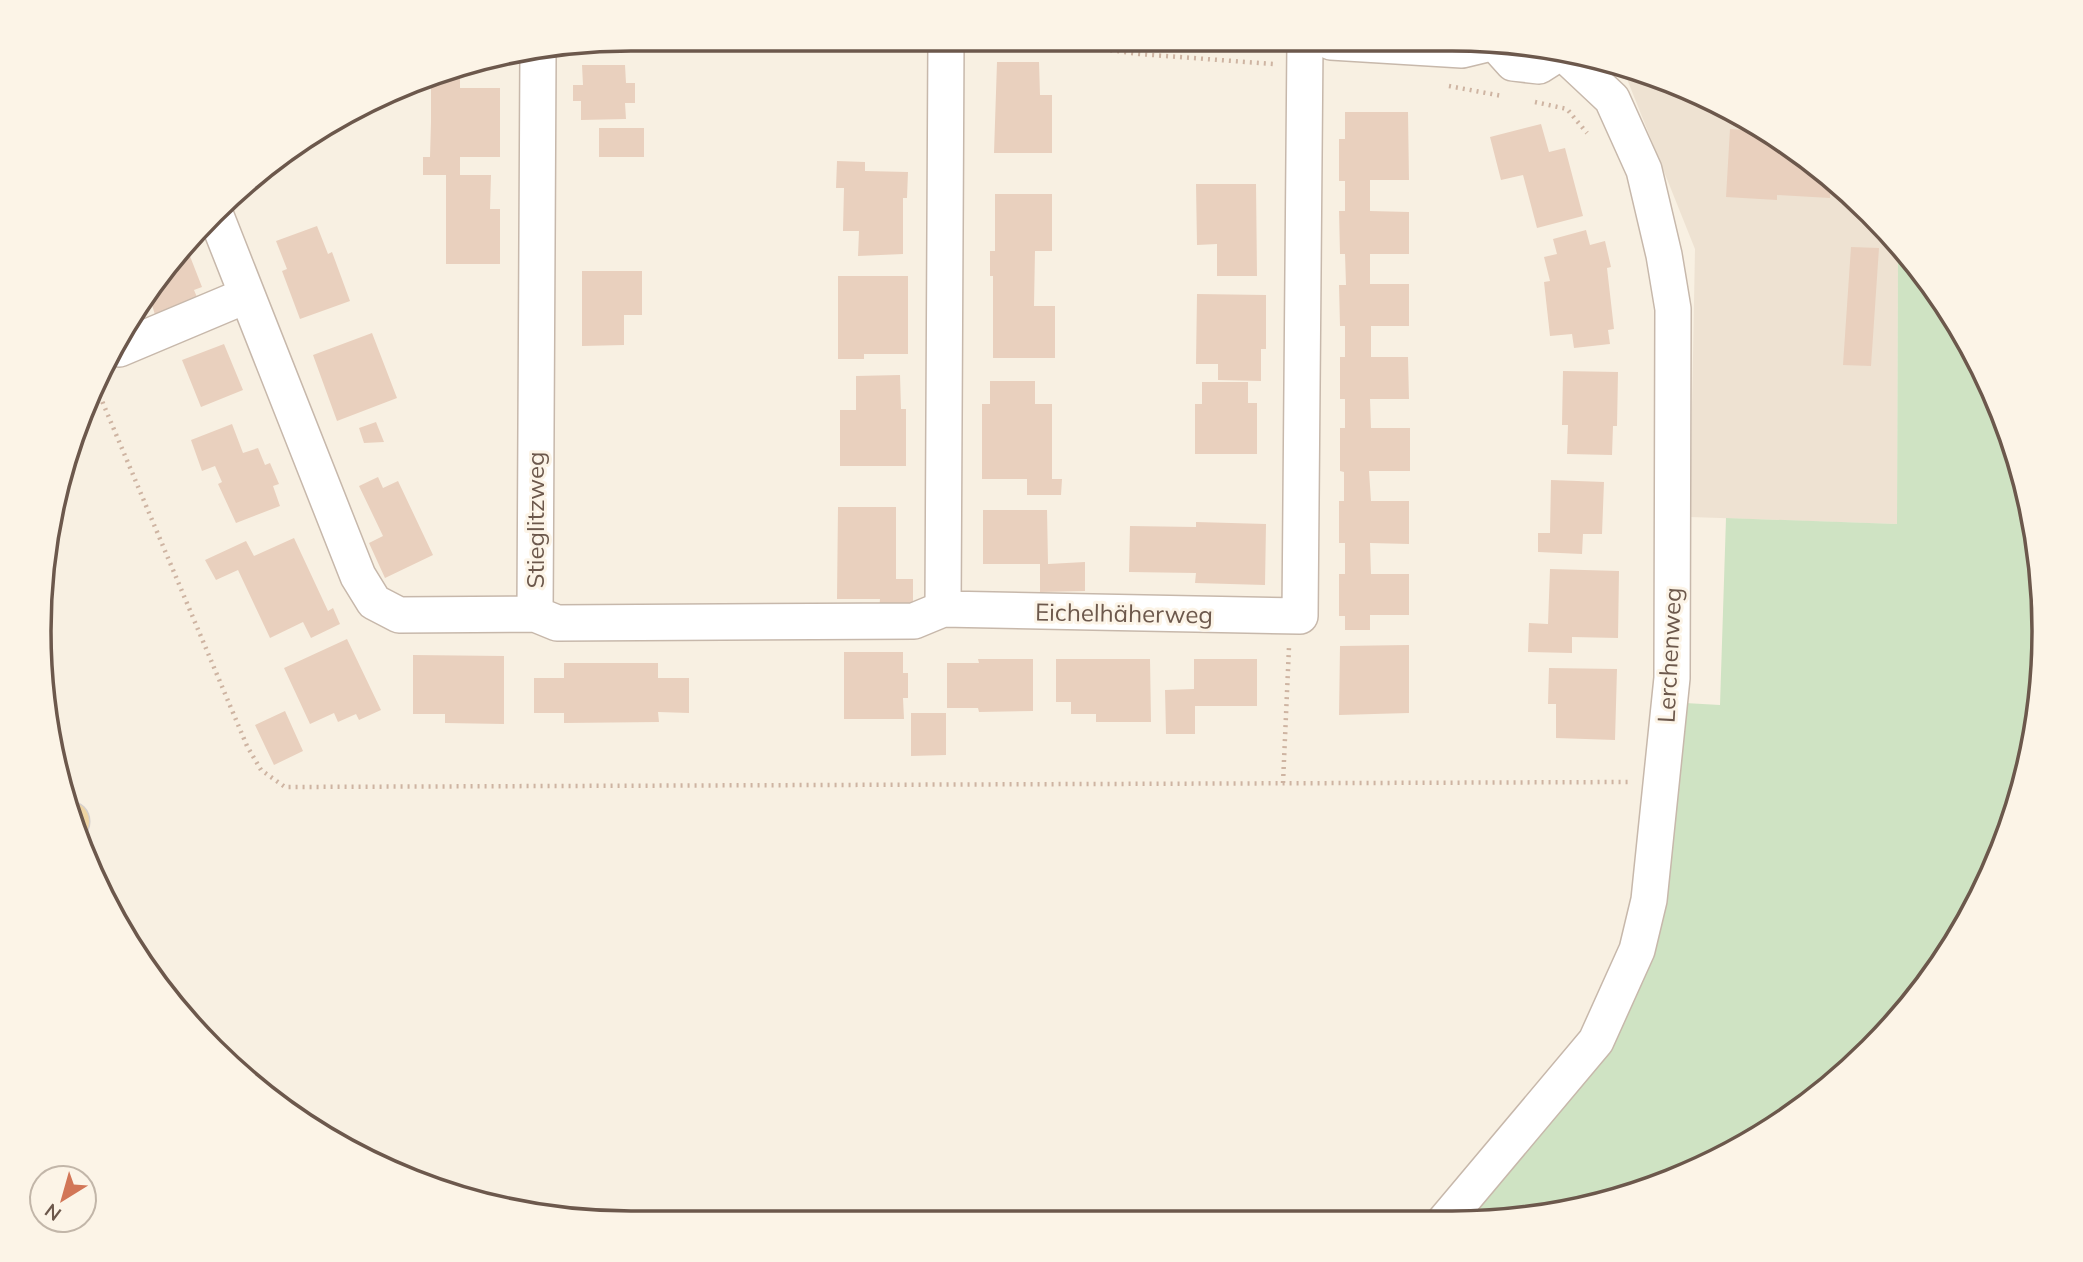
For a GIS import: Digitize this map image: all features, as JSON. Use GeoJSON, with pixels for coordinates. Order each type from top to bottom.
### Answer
{"type":"FeatureCollection","features":[{"type":"Feature","properties":{"kind":"street"},"geometry":{"type":"LineString","coordinates":[[535,614],[557,623],[914,621],[943,609],[946,51]]}},
{"type":"Feature","properties":{"kind":"street","name":"Lerchenweg"},"geometry":{"type":"LineString","coordinates":[[1503,53],[1513,63],[1539,66],[1550,60]]}},
{"type":"Feature","properties":{"kind":"street"},"geometry":{"type":"LineString","coordinates":[[1290,617],[1300,616],[1305,54]]}},
{"type":"Feature","properties":{"kind":"street","name":"Stieglitzweg"},"geometry":{"type":"LineString","coordinates":[[219,223],[358,576],[374,602],[399,615],[535,614],[538,59]]}},
{"type":"Feature","properties":{"kind":"street","name":"Lerchenweg"},"geometry":{"type":"LineString","coordinates":[[1453,1211],[1596,1041],[1637,950],[1649,900],[1672,678],[1673,309],[1664,255],[1644,170],[1612,99],[1575,65]]}},
{"type":"Feature","properties":{"kind":"street"},"geometry":{"type":"LineString","coordinates":[[125,346],[246,296]]}},
{"type":"Feature","properties":{"kind":"street","name":"Eichelhäherweg"},"geometry":{"type":"LineString","coordinates":[[943,609],[1290,617]]}},
{"type":"Feature","properties":{"kind":"path"},"geometry":{"type":"LineString","coordinates":[[1116,51],[1139,54],[1305,54]]}},
{"type":"Feature","properties":{"kind":"path"},"geometry":{"type":"LineString","coordinates":[[1436,84],[1515,99]]}},
{"type":"Feature","properties":{"kind":"path"},"geometry":{"type":"LineString","coordinates":[[1528,101],[1567,109],[1590,136]]}},
{"type":"Feature","properties":{"kind":"path"},"geometry":{"type":"LineString","coordinates":[[100,397],[247,746],[261,770],[285,787],[1661,782]]}},
{"type":"Feature","properties":{"kind":"path"},"geometry":{"type":"LineString","coordinates":[[1283,783],[1290,617]]}},
{"type":"Feature","properties":{"kind":"shaded area"},"geometry":{"type":"Polygon","coordinates":[[[1627,78],[1709,111],[1774,149],[1835,195],[1898,260],[1897,524],[1690,517],[1695,249],[1627,78]]]}},
{"type":"Feature","properties":{"kind":"green space"},"geometry":{"type":"Polygon","coordinates":[[[1898,260],[1955,341],[1988,409],[2012,481],[2027,555],[2031,593],[2031,669],[2021,744],[2001,818],[1972,888],[1934,953],[1888,1014],[1835,1067],[1742,1134],[1674,1167],[1602,1191],[1528,1206],[1463,1211],[1603,1046],[1685,703],[1720,705],[1726,518],[1897,524],[1898,260]]]}},
{"type":"Feature","properties":{"kind":"building"},"geometry":{"type":"Polygon","coordinates":[[[997,62],[1039,62],[1040,95],[1052,95],[1052,153],[994,153],[997,62]]]}},
{"type":"Feature","properties":{"kind":"building"},"geometry":{"type":"Polygon","coordinates":[[[582,65],[625,65],[626,83],[635,83],[635,103],[625,103],[626,119],[581,120],[581,101],[573,101],[573,85],[583,85],[582,65]]]}},
{"type":"Feature","properties":{"kind":"building"},"geometry":{"type":"Polygon","coordinates":[[[460,77],[460,88],[500,88],[500,157],[460,157],[460,175],[491,175],[490,209],[500,209],[500,264],[446,264],[446,175],[423,175],[423,157],[430,157],[431,87],[460,77]]]}},
{"type":"Feature","properties":{"kind":"building"},"geometry":{"type":"Polygon","coordinates":[[[1345,112],[1408,112],[1409,180],[1370,180],[1370,211],[1409,212],[1409,254],[1370,254],[1370,284],[1409,284],[1409,326],[1371,326],[1371,357],[1408,357],[1409,399],[1370,399],[1371,428],[1410,428],[1410,471],[1369,471],[1371,501],[1409,501],[1409,544],[1370,543],[1371,574],[1409,574],[1409,615],[1370,615],[1370,630],[1345,630],[1345,616],[1339,616],[1339,574],[1345,574],[1345,543],[1339,543],[1339,501],[1344,501],[1344,472],[1340,471],[1340,428],[1345,428],[1345,399],[1340,399],[1340,357],[1345,357],[1345,326],[1340,326],[1339,285],[1346,285],[1345,254],[1340,254],[1339,211],[1345,211],[1345,181],[1339,181],[1339,139],[1345,139],[1345,112]]]}},
{"type":"Feature","properties":{"kind":"building"},"geometry":{"type":"Polygon","coordinates":[[[1541,124],[1549,152],[1565,148],[1583,216],[1537,228],[1523,175],[1501,180],[1490,137],[1541,124]]]}},
{"type":"Feature","properties":{"kind":"building"},"geometry":{"type":"Polygon","coordinates":[[[599,128],[644,128],[644,157],[599,157],[599,128]]]}},
{"type":"Feature","properties":{"kind":"building"},"geometry":{"type":"Polygon","coordinates":[[[1730,129],[1745,130],[1830,191],[1830,198],[1777,195],[1777,200],[1726,197],[1730,129]]]}},
{"type":"Feature","properties":{"kind":"building"},"geometry":{"type":"Polygon","coordinates":[[[837,161],[865,162],[865,171],[908,172],[907,198],[903,198],[903,254],[858,256],[859,231],[843,231],[844,188],[836,188],[837,161]]]}},
{"type":"Feature","properties":{"kind":"building"},"geometry":{"type":"Polygon","coordinates":[[[1196,184],[1256,184],[1257,276],[1217,276],[1217,244],[1197,245],[1196,184]]]}},
{"type":"Feature","properties":{"kind":"building"},"geometry":{"type":"Polygon","coordinates":[[[995,194],[1052,194],[1052,251],[1035,251],[1034,306],[1055,306],[1055,358],[993,358],[993,276],[990,276],[990,251],[995,251],[995,194]]]}},
{"type":"Feature","properties":{"kind":"building"},"geometry":{"type":"Polygon","coordinates":[[[317,226],[328,254],[332,252],[350,301],[300,319],[282,271],[287,269],[276,241],[317,226]]]}},
{"type":"Feature","properties":{"kind":"building"},"geometry":{"type":"Polygon","coordinates":[[[1586,230],[1590,245],[1605,241],[1611,267],[1607,268],[1614,329],[1608,330],[1610,344],[1574,348],[1572,334],[1550,336],[1544,282],[1550,281],[1544,257],[1557,254],[1553,239],[1586,230]]]}},
{"type":"Feature","properties":{"kind":"building"},"geometry":{"type":"Polygon","coordinates":[[[1851,247],[1879,248],[1871,366],[1843,365],[1851,247]]]}},
{"type":"Feature","properties":{"kind":"building"},"geometry":{"type":"Polygon","coordinates":[[[189,255],[202,287],[194,290],[199,302],[156,318],[152,305],[189,255]]]}},
{"type":"Feature","properties":{"kind":"building"},"geometry":{"type":"Polygon","coordinates":[[[582,271],[642,271],[642,315],[624,315],[624,345],[582,346],[582,271]]]}},
{"type":"Feature","properties":{"kind":"building"},"geometry":{"type":"Polygon","coordinates":[[[838,276],[908,276],[908,354],[864,354],[864,359],[838,359],[838,276]]]}},
{"type":"Feature","properties":{"kind":"building"},"geometry":{"type":"Polygon","coordinates":[[[1197,294],[1266,295],[1266,349],[1261,349],[1261,381],[1218,380],[1218,364],[1196,364],[1197,294]]]}},
{"type":"Feature","properties":{"kind":"building"},"geometry":{"type":"Polygon","coordinates":[[[372,333],[397,398],[337,421],[313,355],[372,333]]]}},
{"type":"Feature","properties":{"kind":"building"},"geometry":{"type":"Polygon","coordinates":[[[224,344],[243,390],[201,407],[182,360],[224,344]]]}},
{"type":"Feature","properties":{"kind":"building"},"geometry":{"type":"Polygon","coordinates":[[[1563,371],[1618,372],[1617,426],[1613,426],[1612,455],[1567,454],[1568,425],[1562,425],[1563,371]]]}},
{"type":"Feature","properties":{"kind":"building"},"geometry":{"type":"Polygon","coordinates":[[[900,375],[901,409],[906,409],[906,466],[840,466],[840,410],[856,410],[856,376],[900,375]]]}},
{"type":"Feature","properties":{"kind":"building"},"geometry":{"type":"Polygon","coordinates":[[[990,381],[1035,381],[1035,404],[1052,404],[1052,479],[1062,479],[1061,495],[1027,495],[1027,479],[982,479],[982,404],[990,404],[990,381]]]}},
{"type":"Feature","properties":{"kind":"building"},"geometry":{"type":"Polygon","coordinates":[[[1202,382],[1248,382],[1248,403],[1257,403],[1257,454],[1195,454],[1195,404],[1202,404],[1202,382]]]}},
{"type":"Feature","properties":{"kind":"building"},"geometry":{"type":"Polygon","coordinates":[[[376,422],[384,442],[364,443],[359,428],[376,422]]]}},
{"type":"Feature","properties":{"kind":"building"},"geometry":{"type":"Polygon","coordinates":[[[232,424],[243,453],[258,448],[265,465],[270,463],[279,484],[273,486],[280,506],[236,523],[218,484],[222,482],[215,466],[202,471],[191,440],[232,424]]]}},
{"type":"Feature","properties":{"kind":"building"},"geometry":{"type":"Polygon","coordinates":[[[378,477],[383,488],[398,481],[433,555],[385,578],[369,543],[383,536],[359,486],[378,477]]]}},
{"type":"Feature","properties":{"kind":"building"},"geometry":{"type":"Polygon","coordinates":[[[1551,480],[1604,482],[1602,534],[1583,534],[1582,554],[1538,552],[1538,533],[1550,533],[1551,480]]]}},
{"type":"Feature","properties":{"kind":"building"},"geometry":{"type":"Polygon","coordinates":[[[838,507],[896,507],[896,579],[913,579],[913,612],[879,612],[880,599],[837,599],[838,507]]]}},
{"type":"Feature","properties":{"kind":"building"},"geometry":{"type":"Polygon","coordinates":[[[983,510],[1047,510],[1048,564],[1085,562],[1085,591],[1040,592],[1040,564],[983,564],[983,510]]]}},
{"type":"Feature","properties":{"kind":"building"},"geometry":{"type":"Polygon","coordinates":[[[1196,522],[1266,524],[1265,585],[1195,583],[1196,573],[1129,572],[1130,526],[1196,527],[1196,522]]]}},
{"type":"Feature","properties":{"kind":"building"},"geometry":{"type":"Polygon","coordinates":[[[294,538],[328,611],[333,608],[340,624],[311,638],[303,622],[270,638],[238,570],[216,580],[205,560],[246,541],[254,556],[294,538]]]}},
{"type":"Feature","properties":{"kind":"building"},"geometry":{"type":"Polygon","coordinates":[[[1550,569],[1619,571],[1618,638],[1572,637],[1572,653],[1528,652],[1529,623],[1548,624],[1550,569]]]}},
{"type":"Feature","properties":{"kind":"building"},"geometry":{"type":"Polygon","coordinates":[[[347,639],[381,710],[359,720],[356,714],[338,722],[334,713],[310,724],[284,668],[347,639]]]}},
{"type":"Feature","properties":{"kind":"building"},"geometry":{"type":"Polygon","coordinates":[[[1409,645],[1409,713],[1339,715],[1340,646],[1409,645]]]}},
{"type":"Feature","properties":{"kind":"building"},"geometry":{"type":"Polygon","coordinates":[[[844,652],[903,652],[903,673],[908,673],[908,698],[903,698],[904,719],[844,719],[844,652]]]}},
{"type":"Feature","properties":{"kind":"building"},"geometry":{"type":"Polygon","coordinates":[[[413,655],[504,656],[504,724],[445,723],[445,714],[413,714],[413,655]]]}},
{"type":"Feature","properties":{"kind":"building"},"geometry":{"type":"Polygon","coordinates":[[[978,659],[1033,659],[1033,711],[979,712],[978,708],[947,708],[947,663],[979,663],[978,659]]]}},
{"type":"Feature","properties":{"kind":"building"},"geometry":{"type":"Polygon","coordinates":[[[1056,659],[1150,659],[1151,722],[1096,722],[1096,714],[1071,714],[1071,702],[1056,702],[1056,659]]]}},
{"type":"Feature","properties":{"kind":"building"},"geometry":{"type":"Polygon","coordinates":[[[1194,659],[1257,659],[1257,706],[1195,706],[1195,734],[1166,734],[1165,690],[1194,689],[1194,659]]]}},
{"type":"Feature","properties":{"kind":"building"},"geometry":{"type":"Polygon","coordinates":[[[564,663],[658,663],[658,678],[689,678],[689,713],[658,712],[659,722],[564,723],[564,713],[534,713],[534,678],[564,678],[564,663]]]}},
{"type":"Feature","properties":{"kind":"building"},"geometry":{"type":"Polygon","coordinates":[[[1549,668],[1617,669],[1615,740],[1556,738],[1556,704],[1548,704],[1549,668]]]}},
{"type":"Feature","properties":{"kind":"building"},"geometry":{"type":"Polygon","coordinates":[[[285,711],[303,751],[274,765],[255,725],[285,711]]]}},
{"type":"Feature","properties":{"kind":"building"},"geometry":{"type":"Polygon","coordinates":[[[911,713],[946,713],[946,755],[911,756],[911,713]]]}}]}
